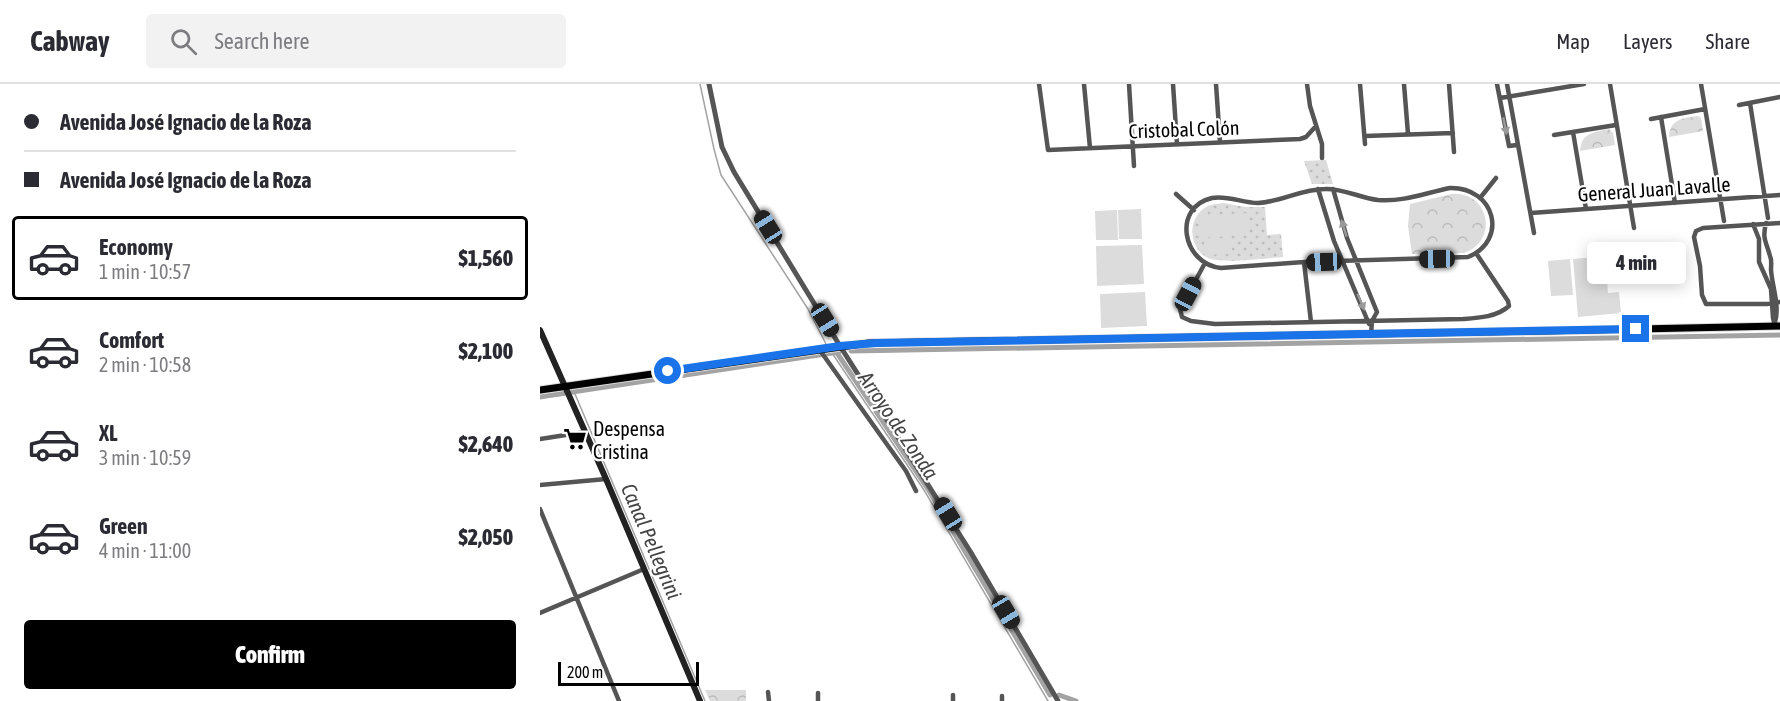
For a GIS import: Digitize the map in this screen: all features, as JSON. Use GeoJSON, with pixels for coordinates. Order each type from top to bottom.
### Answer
{"type":"FeatureCollection","features":[{"type":"Feature","properties":{"kind":"main road"},"geometry":{"type":"LineString","coordinates":[[540,390],[822,353],[840,346],[876,343],[1776,324]]}},
{"type":"Feature","properties":{"kind":"main road"},"geometry":{"type":"LineString","coordinates":[[540,330],[700,701]]}},
{"type":"Feature","properties":{"kind":"street"},"geometry":{"type":"LineString","coordinates":[[709,84],[722,147],[728,161],[840,346],[953,524],[1059,701]]}},
{"type":"Feature","properties":{"kind":"street","name":"Cristobal Colón"},"geometry":{"type":"LineString","coordinates":[[1039,84],[1048,150],[1302,139],[1316,126]]}},
{"type":"Feature","properties":{"kind":"street"},"geometry":{"type":"LineString","coordinates":[[1084,84],[1090,148]]}},
{"type":"Feature","properties":{"kind":"street"},"geometry":{"type":"LineString","coordinates":[[1129,84],[1134,166]]}},
{"type":"Feature","properties":{"kind":"street"},"geometry":{"type":"LineString","coordinates":[[1173,84],[1177,144]]}},
{"type":"Feature","properties":{"kind":"street"},"geometry":{"type":"LineString","coordinates":[[1216,84],[1220,142]]}},
{"type":"Feature","properties":{"kind":"street"},"geometry":{"type":"LineString","coordinates":[[1307,84],[1310,106],[1323,144],[1322,158]]}},
{"type":"Feature","properties":{"kind":"street"},"geometry":{"type":"LineString","coordinates":[[1360,84],[1365,144]]}},
{"type":"Feature","properties":{"kind":"street"},"geometry":{"type":"LineString","coordinates":[[1404,84],[1408,134]]}},
{"type":"Feature","properties":{"kind":"street"},"geometry":{"type":"LineString","coordinates":[[1449,84],[1454,152]]}},
{"type":"Feature","properties":{"kind":"street"},"geometry":{"type":"LineString","coordinates":[[1497,84],[1509,146],[1517,145]]}},
{"type":"Feature","properties":{"kind":"street"},"geometry":{"type":"LineString","coordinates":[[1507,84],[1534,233]]}},
{"type":"Feature","properties":{"kind":"street"},"geometry":{"type":"LineString","coordinates":[[1500,98],[1584,84]]}},
{"type":"Feature","properties":{"kind":"street"},"geometry":{"type":"LineString","coordinates":[[1610,84],[1634,228]]}},
{"type":"Feature","properties":{"kind":"street"},"geometry":{"type":"LineString","coordinates":[[1701,84],[1724,221]]}},
{"type":"Feature","properties":{"kind":"street"},"geometry":{"type":"LineString","coordinates":[[1739,105],[1780,97]]}},
{"type":"Feature","properties":{"kind":"street"},"geometry":{"type":"LineString","coordinates":[[1750,103],[1765,196],[1767,220],[1764,240],[1771,259],[1776,324]]}},
{"type":"Feature","properties":{"kind":"street"},"geometry":{"type":"LineString","coordinates":[[1651,119],[1705,109]]}},
{"type":"Feature","properties":{"kind":"street"},"geometry":{"type":"LineString","coordinates":[[1661,117],[1675,203]]}},
{"type":"Feature","properties":{"kind":"street"},"geometry":{"type":"LineString","coordinates":[[1554,135],[1617,125]]}},
{"type":"Feature","properties":{"kind":"street"},"geometry":{"type":"LineString","coordinates":[[1365,136],[1453,132]]}},
{"type":"Feature","properties":{"kind":"street"},"geometry":{"type":"LineString","coordinates":[[1573,132],[1586,209]]}},
{"type":"Feature","properties":{"kind":"street"},"geometry":{"type":"LineString","coordinates":[[1480,198],[1496,178]]}},
{"type":"Feature","properties":{"kind":"street"},"geometry":{"type":"LineString","coordinates":[[1450,188],[1464,189],[1480,198],[1488,207],[1491,217],[1491,229],[1486,243],[1476,253],[1457,259],[1356,260],[1221,268],[1205,263],[1195,254],[1187,240],[1186,225],[1194,210],[1205,201],[1215,198],[1258,203],[1318,189],[1333,189],[1379,200],[1403,200],[1450,188]]}},
{"type":"Feature","properties":{"kind":"street"},"geometry":{"type":"LineString","coordinates":[[1318,189],[1334,241],[1370,321],[1371,331]]}},
{"type":"Feature","properties":{"kind":"street"},"geometry":{"type":"LineString","coordinates":[[1333,189],[1344,229],[1377,312],[1370,321]]}},
{"type":"Feature","properties":{"kind":"street"},"geometry":{"type":"LineString","coordinates":[[1176,194],[1194,210]]}},
{"type":"Feature","properties":{"kind":"street","name":"General Juan Lavalle"},"geometry":{"type":"LineString","coordinates":[[1531,213],[1780,195]]}},
{"type":"Feature","properties":{"kind":"street"},"geometry":{"type":"LineString","coordinates":[[1776,303],[1709,305],[1704,302],[1694,237],[1695,232],[1703,228],[1753,224],[1767,220],[1780,223]]}},
{"type":"Feature","properties":{"kind":"street"},"geometry":{"type":"LineString","coordinates":[[1753,224],[1759,239],[1759,262],[1776,303]]}},
{"type":"Feature","properties":{"kind":"street"},"geometry":{"type":"LineString","coordinates":[[1205,263],[1180,309],[1185,319],[1215,324],[1472,319],[1490,315],[1509,306],[1476,253]]}},
{"type":"Feature","properties":{"kind":"street"},"geometry":{"type":"LineString","coordinates":[[1304,262],[1311,322]]}},
{"type":"Feature","properties":{"kind":"street"},"geometry":{"type":"LineString","coordinates":[[822,353],[906,471],[916,491]]}},
{"type":"Feature","properties":{"kind":"street"},"geometry":{"type":"LineString","coordinates":[[540,439],[585,432]]}},
{"type":"Feature","properties":{"kind":"street"},"geometry":{"type":"LineString","coordinates":[[540,485],[606,479]]}},
{"type":"Feature","properties":{"kind":"street"},"geometry":{"type":"LineString","coordinates":[[540,509],[619,701]]}},
{"type":"Feature","properties":{"kind":"street"},"geometry":{"type":"LineString","coordinates":[[540,613],[644,569]]}},
{"type":"Feature","properties":{"kind":"street"},"geometry":{"type":"LineString","coordinates":[[768,692],[769,701]]}},
{"type":"Feature","properties":{"kind":"street"},"geometry":{"type":"LineString","coordinates":[[818,693],[818,701]]}},
{"type":"Feature","properties":{"kind":"green space"},"geometry":{"type":"Polygon","coordinates":[[[1698,116],[1701,118],[1703,131],[1669,137],[1672,126],[1678,120],[1698,116]]]}},
{"type":"Feature","properties":{"kind":"green space"},"geometry":{"type":"Polygon","coordinates":[[[1609,129],[1613,133],[1615,145],[1580,151],[1583,140],[1589,134],[1609,129]]]}},
{"type":"Feature","properties":{"kind":"green space"},"geometry":{"type":"Polygon","coordinates":[[[1326,160],[1333,184],[1312,184],[1304,161],[1326,160]]]}},
{"type":"Feature","properties":{"kind":"green space"},"geometry":{"type":"Polygon","coordinates":[[[1451,194],[1464,195],[1474,200],[1481,208],[1486,228],[1482,238],[1475,247],[1464,253],[1412,254],[1408,226],[1410,204],[1451,194]]]}},
{"type":"Feature","properties":{"kind":"green space"},"geometry":{"type":"Polygon","coordinates":[[[1224,203],[1245,207],[1265,207],[1267,235],[1281,234],[1283,257],[1223,261],[1208,258],[1201,253],[1192,233],[1195,218],[1206,207],[1224,203]]]}},
{"type":"Feature","properties":{"kind":"green space"},"geometry":{"type":"Polygon","coordinates":[[[1141,209],[1142,239],[1119,239],[1118,210],[1141,209]]]}},
{"type":"Feature","properties":{"kind":"green space"},"geometry":{"type":"Polygon","coordinates":[[[1117,210],[1118,240],[1096,240],[1095,211],[1117,210]]]}},
{"type":"Feature","properties":{"kind":"green space"},"geometry":{"type":"Polygon","coordinates":[[[1248,213],[1249,235],[1200,238],[1198,216],[1248,213]]]}},
{"type":"Feature","properties":{"kind":"green space"},"geometry":{"type":"Polygon","coordinates":[[[1232,240],[1232,254],[1205,255],[1204,241],[1232,240]]]}},
{"type":"Feature","properties":{"kind":"green space"},"geometry":{"type":"Polygon","coordinates":[[[1142,245],[1144,284],[1097,286],[1096,246],[1142,245]]]}},
{"type":"Feature","properties":{"kind":"green space"},"geometry":{"type":"Polygon","coordinates":[[[1605,256],[1608,293],[1619,292],[1621,313],[1578,317],[1573,259],[1605,256]]]}},
{"type":"Feature","properties":{"kind":"green space"},"geometry":{"type":"Polygon","coordinates":[[[1570,259],[1573,295],[1551,296],[1548,261],[1570,259]]]}},
{"type":"Feature","properties":{"kind":"green space"},"geometry":{"type":"Polygon","coordinates":[[[1145,292],[1147,326],[1101,328],[1100,294],[1145,292]]]}},
{"type":"Feature","properties":{"kind":"green space"},"geometry":{"type":"Polygon","coordinates":[[[705,690],[746,690],[746,701],[710,701],[705,690]]]}},
{"type":"Feature","properties":{"kind":"waterway","name":"Arroyo de Zonda"},"geometry":{"type":"LineString","coordinates":[[700,84],[721,175],[808,309],[826,344]]}},
{"type":"Feature","properties":{"kind":"waterway"},"geometry":{"type":"LineString","coordinates":[[851,351],[1780,335]]}},
{"type":"Feature","properties":{"kind":"waterway"},"geometry":{"type":"LineString","coordinates":[[572,392],[839,352]]}},
{"type":"Feature","properties":{"kind":"waterway","name":"Arroyo de Zonda"},"geometry":{"type":"LineString","coordinates":[[832,353],[924,490],[1048,701]]}},
{"type":"Feature","properties":{"kind":"waterway"},"geometry":{"type":"LineString","coordinates":[[837,353],[928,489],[1050,695]]}},
{"type":"Feature","properties":{"kind":"waterway","name":"Canal Pellegrini"},"geometry":{"type":"LineString","coordinates":[[540,397],[564,393]]}},
{"type":"Feature","properties":{"kind":"waterway","name":"Canal Pellegrini"},"geometry":{"type":"LineString","coordinates":[[572,393],[575,394],[705,701]]}},
{"type":"Feature","properties":{"kind":"waterway","name":"Canal Pellegrini"},"geometry":{"type":"LineString","coordinates":[[540,398],[565,395]]}},
{"type":"Feature","properties":{"kind":"waterway"},"geometry":{"type":"LineString","coordinates":[[1059,695],[1076,701]]}},
{"type":"Feature","properties":{"kind":"place","name":"Despensa Cristina"},"geometry":{"type":"Point","coordinates":[575,439]}},
{"type":"Feature","properties":{"kind":"route"},"geometry":{"type":"LineString","coordinates":[[668,371],[840,346],[876,343],[1636,329]]}}]}
